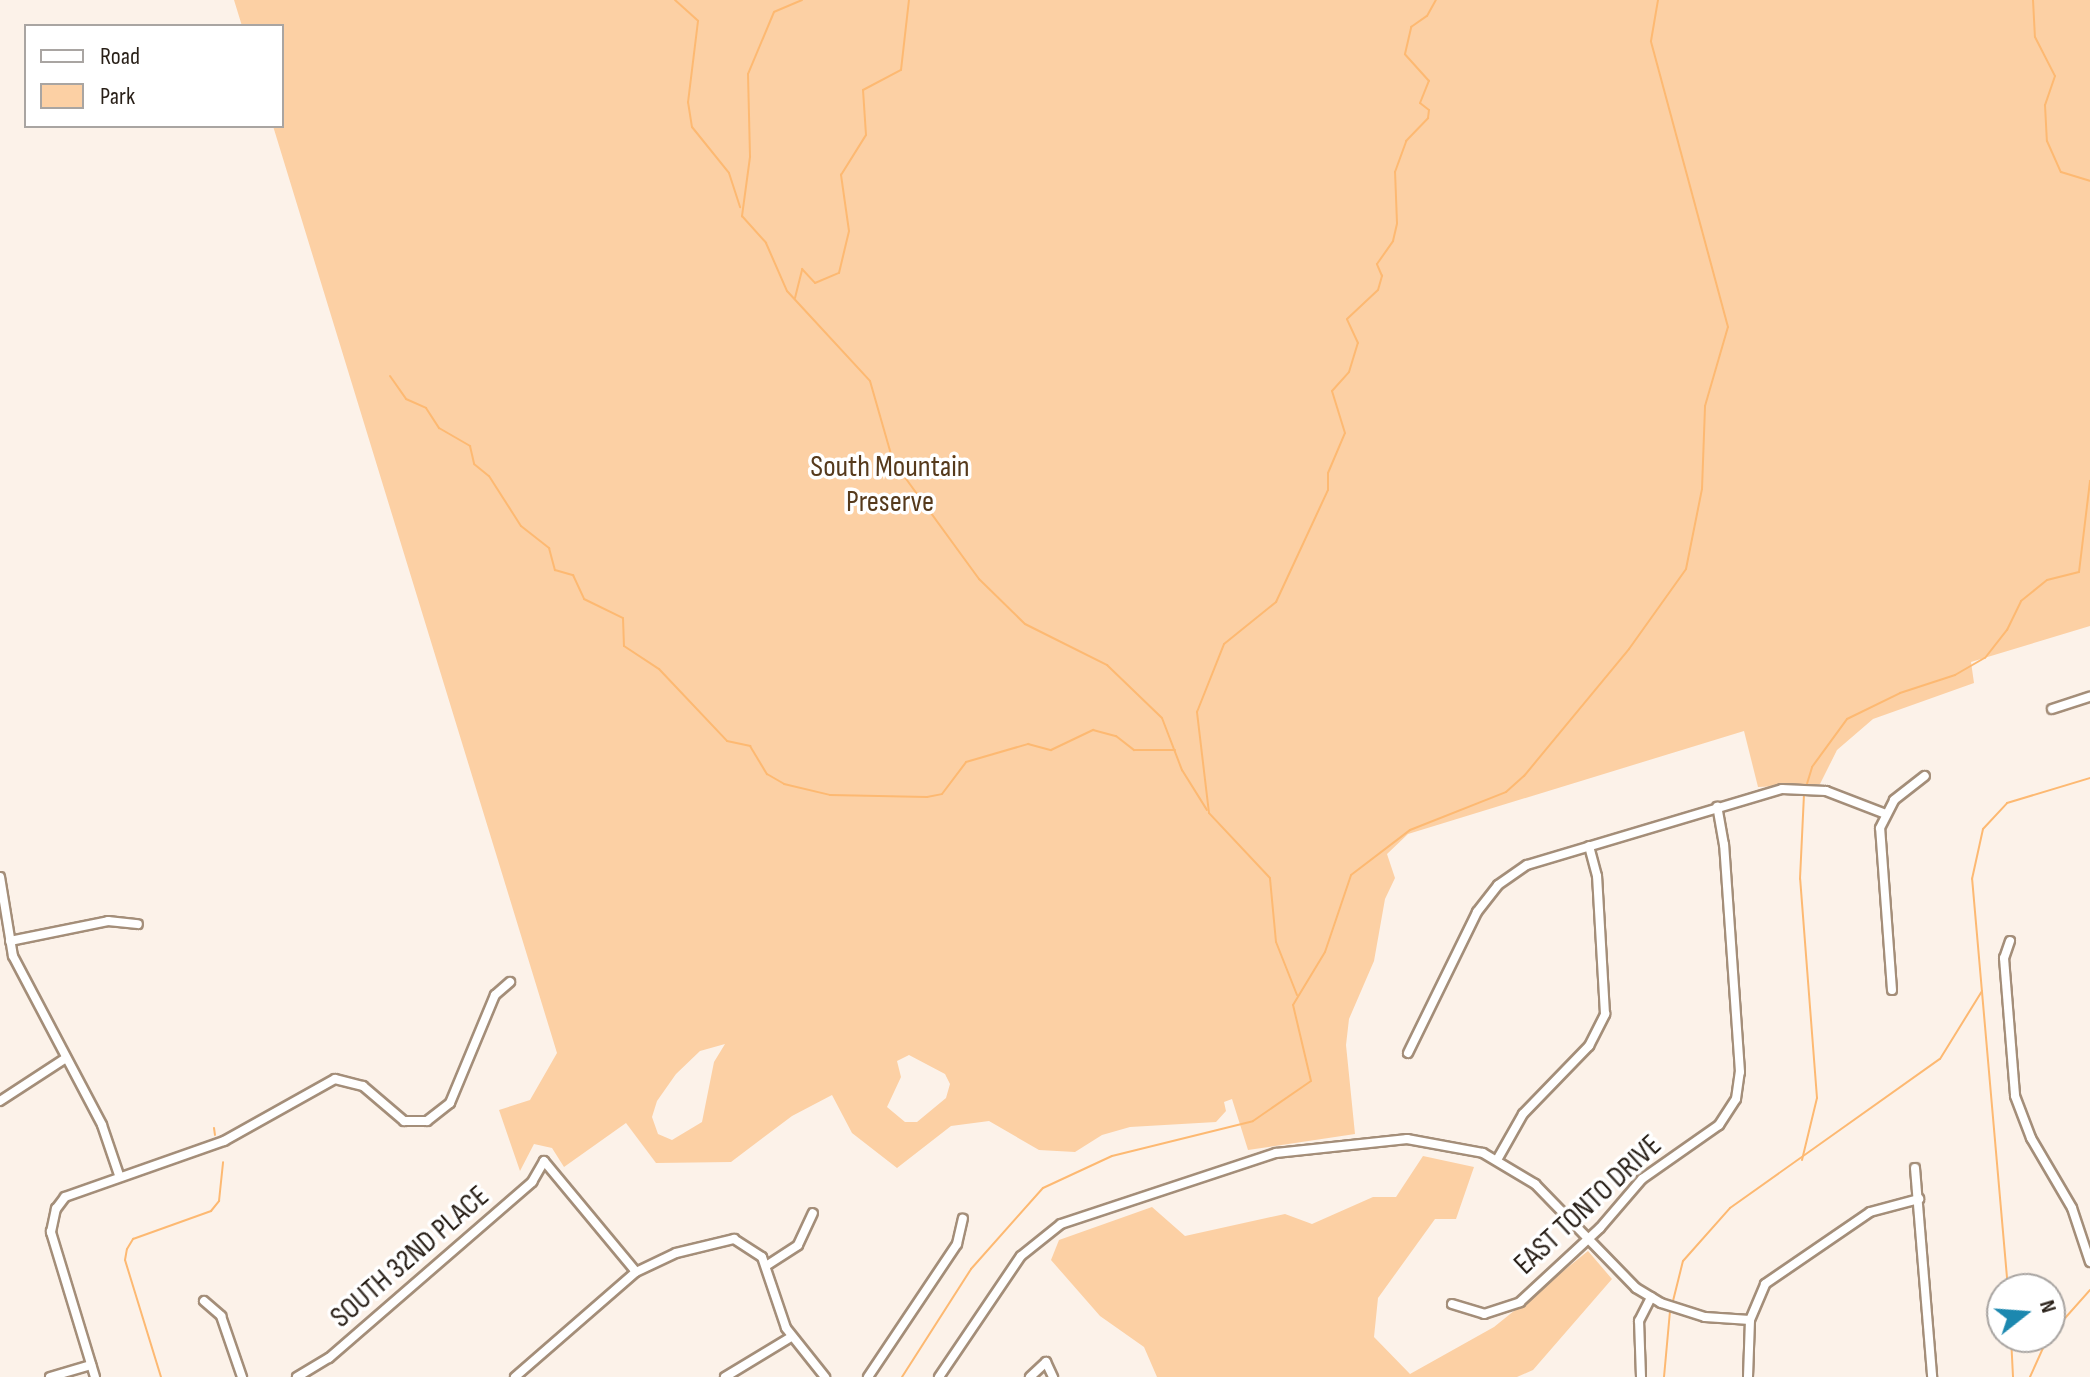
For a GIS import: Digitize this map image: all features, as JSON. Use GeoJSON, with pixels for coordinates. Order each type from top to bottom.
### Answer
{"type":"FeatureCollection","features":[{"type":"Feature","properties":{"kind":"street"},"geometry":{"type":"LineString","coordinates":[[2052,709],[2090,697]]}},
{"type":"Feature","properties":{"kind":"street"},"geometry":{"type":"LineString","coordinates":[[1892,990],[1881,849],[1886,814],[1908,785],[1925,776]]}},
{"type":"Feature","properties":{"kind":"street"},"geometry":{"type":"LineString","coordinates":[[1408,1053],[1477,912],[1498,885],[1527,865],[1717,807],[1797,788],[1811,789],[1886,814]]}},
{"type":"Feature","properties":{"kind":"street","name":"EAST TONTO DRIVE"},"geometry":{"type":"LineString","coordinates":[[1452,1304],[1484,1314],[1506,1310],[1590,1236],[1642,1179],[1719,1125],[1736,1099],[1739,1053],[1724,845],[1717,807]]}},
{"type":"Feature","properties":{"kind":"street"},"geometry":{"type":"LineString","coordinates":[[1497,1160],[1523,1114],[1589,1046],[1605,1014],[1597,876],[1589,846]]}},
{"type":"Feature","properties":{"kind":"street"},"geometry":{"type":"LineString","coordinates":[[0,877],[10,941],[20,974],[102,1125],[119,1175]]}},
{"type":"Feature","properties":{"kind":"street"},"geometry":{"type":"LineString","coordinates":[[10,941],[108,921],[138,924]]}},
{"type":"Feature","properties":{"kind":"street"},"geometry":{"type":"LineString","coordinates":[[2010,941],[2004,958],[2015,1096],[2031,1138],[2072,1208],[2090,1262]]}},
{"type":"Feature","properties":{"kind":"street"},"geometry":{"type":"LineString","coordinates":[[95,1377],[55,1251],[51,1232],[56,1209],[79,1189],[224,1141],[335,1079],[363,1086],[404,1121],[438,1116],[450,1103],[495,995],[510,982]]}},
{"type":"Feature","properties":{"kind":"street"},"geometry":{"type":"LineString","coordinates":[[0,1101],[66,1058]]}},
{"type":"Feature","properties":{"kind":"street"},"geometry":{"type":"LineString","coordinates":[[939,1377],[1021,1256],[1061,1224],[1100,1207],[1276,1153],[1407,1139],[1451,1144],[1497,1160],[1535,1184],[1651,1297],[1661,1303],[1683,1312],[1750,1320]]}},
{"type":"Feature","properties":{"kind":"street","name":"SOUTH 32ND PLACE"},"geometry":{"type":"LineString","coordinates":[[297,1377],[329,1358],[532,1182],[544,1161],[636,1272]]}},
{"type":"Feature","properties":{"kind":"street"},"geometry":{"type":"LineString","coordinates":[[1915,1168],[1932,1377]]}},
{"type":"Feature","properties":{"kind":"street"},"geometry":{"type":"LineString","coordinates":[[1748,1377],[1750,1320],[1765,1284],[1782,1269],[1870,1212],[1919,1199]]}},
{"type":"Feature","properties":{"kind":"street"},"geometry":{"type":"LineString","coordinates":[[766,1266],[798,1245],[813,1213]]}},
{"type":"Feature","properties":{"kind":"street"},"geometry":{"type":"LineString","coordinates":[[868,1377],[957,1244],[963,1219]]}},
{"type":"Feature","properties":{"kind":"street"},"geometry":{"type":"LineString","coordinates":[[515,1377],[636,1272],[717,1239],[746,1243],[766,1266],[791,1337],[825,1377]]}},
{"type":"Feature","properties":{"kind":"street"},"geometry":{"type":"LineString","coordinates":[[1641,1377],[1639,1321],[1651,1297]]}},
{"type":"Feature","properties":{"kind":"street"},"geometry":{"type":"LineString","coordinates":[[204,1301],[221,1316],[242,1377]]}},
{"type":"Feature","properties":{"kind":"street"},"geometry":{"type":"LineString","coordinates":[[725,1377],[791,1337]]}},
{"type":"Feature","properties":{"kind":"street"},"geometry":{"type":"LineString","coordinates":[[1030,1377],[1046,1362],[1053,1377]]}},
{"type":"Feature","properties":{"kind":"street"},"geometry":{"type":"LineString","coordinates":[[50,1377],[91,1365]]}},
{"type":"Feature","properties":{"kind":"green space","name":"South Mountain Preserve"},"geometry":{"type":"Polygon","coordinates":[[[234,0],[2090,0],[2090,626],[1971,662],[1974,683],[1873,719],[1837,750],[1820,784],[1758,787],[1744,731],[1408,834],[1387,854],[1395,878],[1385,899],[1374,961],[1349,1019],[1346,1045],[1355,1134],[1248,1150],[1232,1099],[1224,1102],[1226,1111],[1216,1122],[1130,1127],[1102,1135],[1075,1152],[1039,1150],[989,1121],[951,1126],[897,1168],[852,1133],[832,1095],[792,1116],[731,1162],[656,1163],[626,1123],[564,1167],[552,1148],[534,1144],[520,1171],[499,1110],[530,1100],[557,1053],[274,128],[284,128],[284,24],[241,24],[234,0]],[[725,1044],[700,1051],[676,1074],[657,1101],[652,1117],[658,1134],[672,1140],[702,1122],[714,1062],[725,1044]],[[909,1055],[897,1061],[901,1077],[887,1107],[905,1122],[917,1122],[946,1098],[950,1084],[945,1074],[909,1055]]]}},
{"type":"Feature","properties":{"kind":"green space"},"geometry":{"type":"Polygon","coordinates":[[[1423,1156],[1474,1167],[1456,1219],[1435,1219],[1378,1298],[1374,1337],[1410,1374],[1494,1327],[1588,1251],[1612,1279],[1533,1370],[1517,1377],[1157,1377],[1144,1347],[1100,1316],[1051,1260],[1059,1240],[1152,1207],[1185,1236],[1285,1214],[1312,1224],[1373,1197],[1396,1197],[1423,1156]]]}},
{"type":"Feature","properties":{"kind":"waterway"},"geometry":{"type":"LineString","coordinates":[[675,0],[698,21],[688,102],[692,127],[729,173],[740,207]]}},
{"type":"Feature","properties":{"kind":"waterway"},"geometry":{"type":"LineString","coordinates":[[802,0],[774,12],[748,74],[750,157],[742,216],[766,243],[787,291],[870,381],[893,461],[979,579],[1025,624],[1107,665],[1162,718],[1182,770],[1207,810]]}},
{"type":"Feature","properties":{"kind":"waterway"},"geometry":{"type":"LineString","coordinates":[[795,298],[802,269],[815,283],[839,273],[849,231],[841,175],[866,135],[863,90],[901,70],[909,0]]}},
{"type":"Feature","properties":{"kind":"waterway"},"geometry":{"type":"LineString","coordinates":[[1297,995],[1276,942],[1270,878],[1209,813],[1197,712],[1224,644],[1276,602],[1328,490],[1328,473],[1345,433],[1332,391],[1349,372],[1358,343],[1347,319],[1378,290],[1382,276],[1377,264],[1393,241],[1397,223],[1395,172],[1406,141],[1428,118],[1429,110],[1420,103],[1429,81],[1405,54],[1411,27],[1427,16],[1436,0]]}},
{"type":"Feature","properties":{"kind":"waterway"},"geometry":{"type":"LineString","coordinates":[[902,1377],[971,1269],[1043,1188],[1112,1156],[1253,1121],[1311,1081],[1293,1005],[1325,952],[1351,875],[1410,830],[1506,792],[1524,776],[1629,649],[1686,569],[1702,489],[1705,406],[1728,327],[1651,41],[1658,0]]}},
{"type":"Feature","properties":{"kind":"waterway"},"geometry":{"type":"LineString","coordinates":[[2033,0],[2035,37],[2055,76],[2045,105],[2047,141],[2061,172],[2090,181]]}},
{"type":"Feature","properties":{"kind":"waterway"},"geometry":{"type":"LineString","coordinates":[[390,376],[406,399],[426,408],[439,428],[470,446],[474,464],[489,476],[521,526],[549,548],[555,570],[573,575],[584,599],[623,618],[624,646],[659,669],[727,741],[750,746],[767,774],[784,784],[830,795],[927,797],[942,794],[966,762],[1028,744],[1051,750],[1093,730],[1116,736],[1134,750],[1175,750]]}},
{"type":"Feature","properties":{"kind":"waterway"},"geometry":{"type":"LineString","coordinates":[[1806,787],[1812,767],[1847,719],[1900,693],[1955,675],[1985,658],[2007,630],[2021,601],[2047,580],[2079,572],[2090,481]]}},
{"type":"Feature","properties":{"kind":"waterway"},"geometry":{"type":"LineString","coordinates":[[2007,1273],[1972,879],[1983,829],[2007,803],[2090,778]]}},
{"type":"Feature","properties":{"kind":"waterway"},"geometry":{"type":"LineString","coordinates":[[1802,1160],[1817,1098],[1800,879],[1804,794]]}},
{"type":"Feature","properties":{"kind":"waterway"},"geometry":{"type":"LineString","coordinates":[[1672,1305],[1683,1261],[1730,1208],[1940,1059],[1982,991]]}},
{"type":"Feature","properties":{"kind":"waterway"},"geometry":{"type":"LineString","coordinates":[[214,1128],[215,1135]]}},
{"type":"Feature","properties":{"kind":"waterway"},"geometry":{"type":"LineString","coordinates":[[161,1377],[125,1260],[127,1249],[133,1239],[211,1211],[219,1201],[223,1162]]}},
{"type":"Feature","properties":{"kind":"waterway"},"geometry":{"type":"LineString","coordinates":[[2066,1317],[2090,1290]]}},
{"type":"Feature","properties":{"kind":"waterway"},"geometry":{"type":"LineString","coordinates":[[1664,1377],[1670,1311]]}},
{"type":"Feature","properties":{"kind":"waterway"},"geometry":{"type":"LineString","coordinates":[[2012,1353],[2013,1377]]}},
{"type":"Feature","properties":{"kind":"waterway"},"geometry":{"type":"LineString","coordinates":[[2030,1377],[2041,1353]]}}]}
